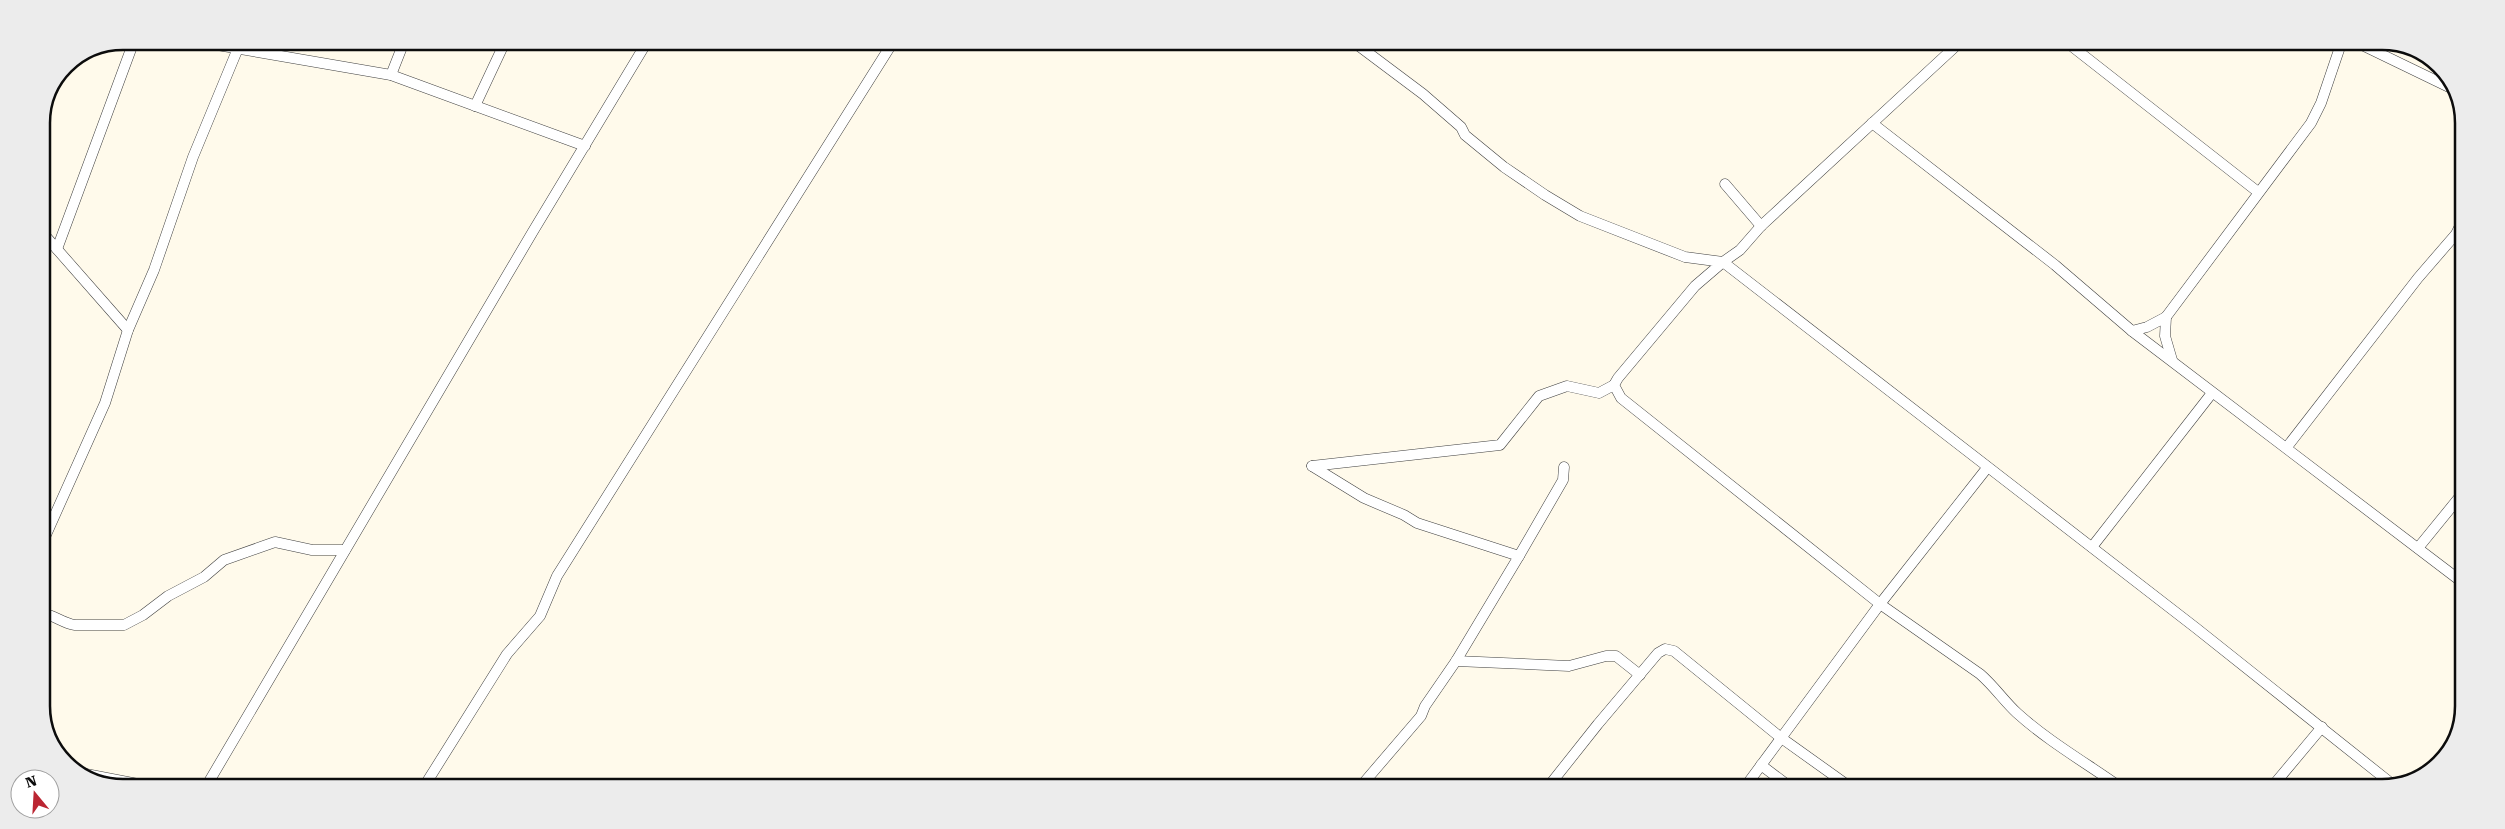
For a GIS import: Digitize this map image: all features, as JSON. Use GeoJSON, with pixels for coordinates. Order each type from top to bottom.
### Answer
{"type":"FeatureCollection","features":[{"type":"Feature","properties":{"kind":"street"},"geometry":{"type":"LineString","coordinates":[[57,249],[131,50]]}},
{"type":"Feature","properties":{"kind":"street"},"geometry":{"type":"LineString","coordinates":[[50,522],[88,443],[101,411],[128,330],[154,270],[193,157],[238,50]]}},
{"type":"Feature","properties":{"kind":"street"},"geometry":{"type":"LineString","coordinates":[[269,50],[391,75],[585,146]]}},
{"type":"Feature","properties":{"kind":"street"},"geometry":{"type":"LineString","coordinates":[[391,75],[401,50]]}},
{"type":"Feature","properties":{"kind":"street"},"geometry":{"type":"LineString","coordinates":[[475,106],[501,50]]}},
{"type":"Feature","properties":{"kind":"street"},"geometry":{"type":"LineString","coordinates":[[211,779],[532,233],[642,50]]}},
{"type":"Feature","properties":{"kind":"street"},"geometry":{"type":"LineString","coordinates":[[429,779],[508,654],[540,616],[557,576],[887,50]]}},
{"type":"Feature","properties":{"kind":"street"},"geometry":{"type":"LineString","coordinates":[[1364,50],[1423,94],[1461,127],[1466,135],[1504,167],[1544,195],[1580,216],[1685,257],[1723,262],[1987,468],[2092,547],[2386,779]]}},
{"type":"Feature","properties":{"kind":"street"},"geometry":{"type":"LineString","coordinates":[[1519,556],[1417,523],[1404,515],[1364,498],[1312,466],[1500,446],[1539,396],[1567,386],[1599,393],[1614,385],[1695,286],[1740,250],[1761,226],[1951,50]]}},
{"type":"Feature","properties":{"kind":"street"},"geometry":{"type":"LineString","coordinates":[[2077,50],[2258,192]]}},
{"type":"Feature","properties":{"kind":"street"},"geometry":{"type":"LineString","coordinates":[[2132,331],[2147,327],[2166,316],[2311,123],[2321,103],[2339,50]]}},
{"type":"Feature","properties":{"kind":"street"},"geometry":{"type":"LineString","coordinates":[[2372,50],[2444,85]]}},
{"type":"Feature","properties":{"kind":"street"},"geometry":{"type":"LineString","coordinates":[[1872,123],[2055,265],[2132,331],[2455,577]]}},
{"type":"Feature","properties":{"kind":"street"},"geometry":{"type":"LineString","coordinates":[[1724,184],[1761,226]]}},
{"type":"Feature","properties":{"kind":"street"},"geometry":{"type":"LineString","coordinates":[[2287,447],[2418,278],[2455,235]]}},
{"type":"Feature","properties":{"kind":"street"},"geometry":{"type":"LineString","coordinates":[[50,241],[128,330]]}},
{"type":"Feature","properties":{"kind":"street"},"geometry":{"type":"LineString","coordinates":[[2166,316],[2165,336],[2172,360]]}},
{"type":"Feature","properties":{"kind":"street"},"geometry":{"type":"LineString","coordinates":[[1614,385],[1621,398],[1880,604],[1980,674],[2023,718],[2109,779]]}},
{"type":"Feature","properties":{"kind":"street"},"geometry":{"type":"LineString","coordinates":[[2092,547],[2212,392]]}},
{"type":"Feature","properties":{"kind":"street"},"geometry":{"type":"LineString","coordinates":[[1367,779],[1418,721],[1425,706],[1456,661],[1563,480],[1564,468]]}},
{"type":"Feature","properties":{"kind":"street"},"geometry":{"type":"LineString","coordinates":[[1751,779],[1880,604],[1987,468]]}},
{"type":"Feature","properties":{"kind":"street"},"geometry":{"type":"LineString","coordinates":[[2418,548],[2455,503]]}},
{"type":"Feature","properties":{"kind":"street"},"geometry":{"type":"LineString","coordinates":[[50,614],[67,624],[75,626],[124,625],[143,615],[168,596],[204,577],[224,560],[248,550],[274,542],[312,550],[345,550]]}},
{"type":"Feature","properties":{"kind":"street"},"geometry":{"type":"LineString","coordinates":[[1554,779],[1658,653],[1665,649],[1674,651],[1780,737],[1839,779]]}},
{"type":"Feature","properties":{"kind":"street"},"geometry":{"type":"LineString","coordinates":[[1456,661],[1569,666],[1606,656],[1616,656],[1640,675]]}},
{"type":"Feature","properties":{"kind":"street"},"geometry":{"type":"LineString","coordinates":[[2279,779],[2322,727]]}},
{"type":"Feature","properties":{"kind":"street"},"geometry":{"type":"LineString","coordinates":[[1761,765],[1779,779]]}}]}
